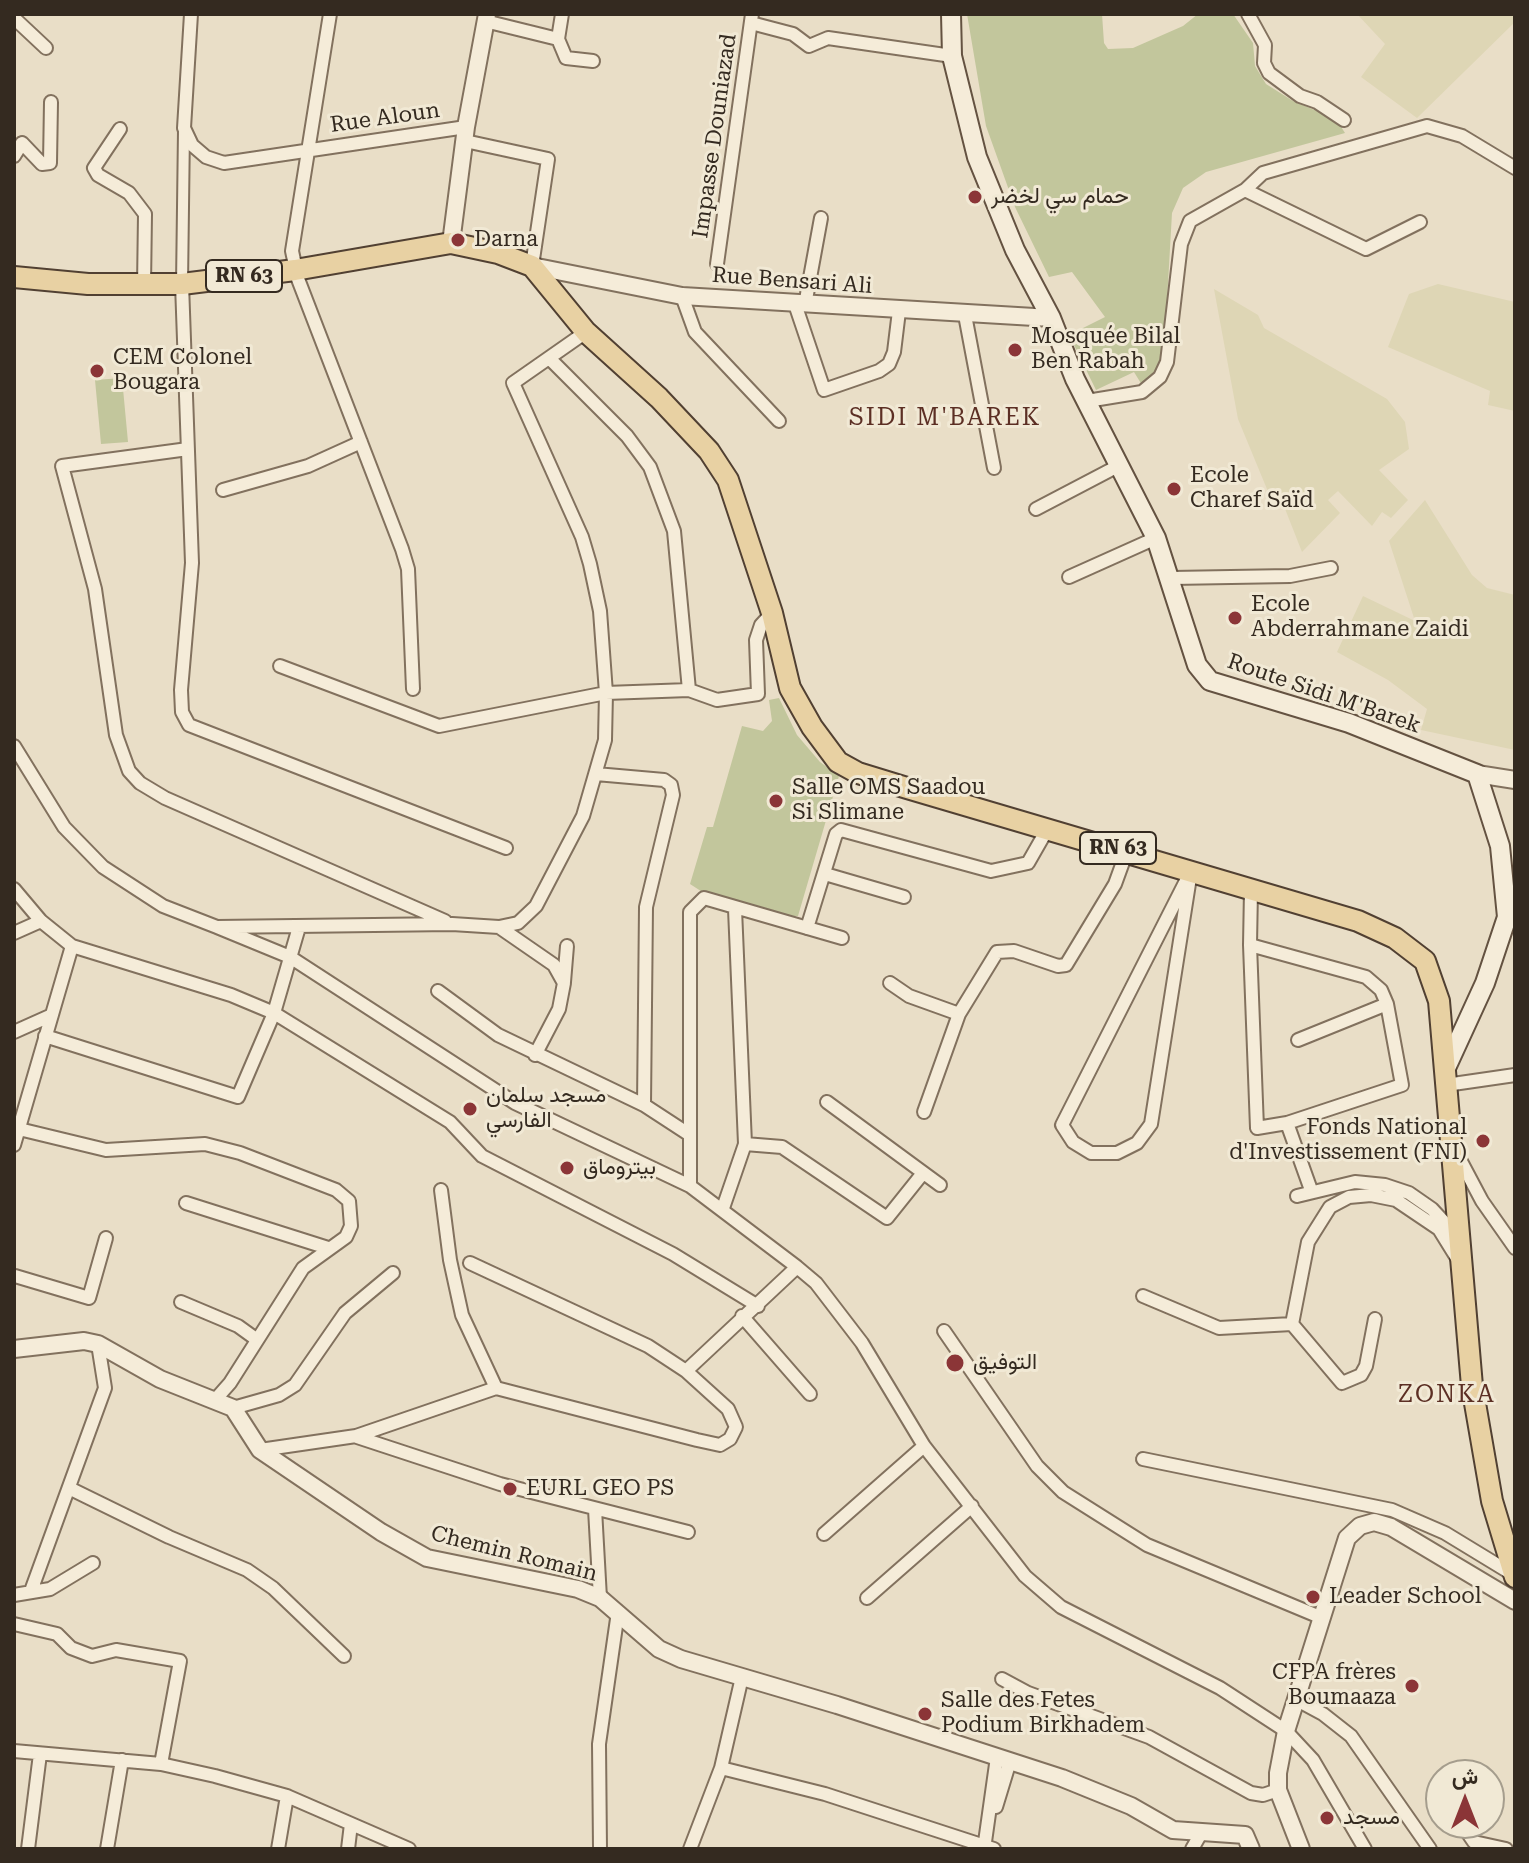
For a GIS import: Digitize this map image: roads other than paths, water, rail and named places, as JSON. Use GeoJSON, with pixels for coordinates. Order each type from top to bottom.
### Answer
{"type":"FeatureCollection","features":[{"type":"Feature","properties":{"kind":"main road","name":"Route Sidi M'Barek"},"geometry":{"type":"LineString","coordinates":[[951,14],[952,56],[963,107],[985,180],[1087,401],[1156,538],[1172,578],[1188,649],[1210,681],[1349,723],[1477,774]]}},
{"type":"Feature","properties":{"kind":"main road","name":"RN 63"},"geometry":{"type":"LineString","coordinates":[[14,277],[144,286],[182,284],[461,244],[532,266],[586,332],[659,398],[709,451],[728,480],[746,525],[790,688],[812,727],[838,762],[858,773],[1358,921],[1395,938],[1425,961],[1439,1001],[1472,1386],[1492,1501],[1515,1576]]}},
{"type":"Feature","properties":{"kind":"main road"},"geometry":{"type":"LineString","coordinates":[[1446,1076],[1485,983],[1507,917],[1500,846],[1477,774]]}},
{"type":"Feature","properties":{"kind":"street"},"geometry":{"type":"LineString","coordinates":[[191,14],[184,128],[182,284],[192,563],[181,690],[182,712],[189,725],[506,848]]}},
{"type":"Feature","properties":{"kind":"street"},"geometry":{"type":"LineString","coordinates":[[330,14],[292,251],[295,270],[408,569],[413,689]]}},
{"type":"Feature","properties":{"kind":"street"},"geometry":{"type":"LineString","coordinates":[[562,14],[558,39],[566,58],[593,61]]}},
{"type":"Feature","properties":{"kind":"street"},"geometry":{"type":"LineString","coordinates":[[1248,14],[1265,45],[1264,63],[1269,73],[1300,96],[1317,102],[1344,120]]}},
{"type":"Feature","properties":{"kind":"street"},"geometry":{"type":"LineString","coordinates":[[461,244],[465,134],[486,17],[558,39]]}},
{"type":"Feature","properties":{"kind":"street"},"geometry":{"type":"LineString","coordinates":[[14,18],[46,48]]}},
{"type":"Feature","properties":{"kind":"street"},"geometry":{"type":"LineString","coordinates":[[751,18],[793,34],[809,46],[828,38],[952,56]]}},
{"type":"Feature","properties":{"kind":"street","name":"Impasse Douniazad"},"geometry":{"type":"LineString","coordinates":[[717,264],[751,18]]}},
{"type":"Feature","properties":{"kind":"street"},"geometry":{"type":"LineString","coordinates":[[14,156],[22,143],[42,164],[50,163],[53,155],[51,102]]}},
{"type":"Feature","properties":{"kind":"street"},"geometry":{"type":"LineString","coordinates":[[1087,401],[1142,392],[1160,377],[1167,362],[1185,231],[1190,221],[1245,190],[1263,173],[1427,126],[1462,136],[1515,168]]}},
{"type":"Feature","properties":{"kind":"street","name":"Rue Aloun"},"geometry":{"type":"LineString","coordinates":[[184,128],[192,145],[206,157],[224,163],[309,149],[465,134]]}},
{"type":"Feature","properties":{"kind":"street"},"geometry":{"type":"LineString","coordinates":[[120,129],[94,168],[98,175],[129,193],[145,214],[144,286]]}},
{"type":"Feature","properties":{"kind":"street"},"geometry":{"type":"LineString","coordinates":[[465,134],[548,159],[532,266]]}},
{"type":"Feature","properties":{"kind":"street"},"geometry":{"type":"LineString","coordinates":[[1245,190],[1366,249],[1420,222]]}},
{"type":"Feature","properties":{"kind":"street"},"geometry":{"type":"LineString","coordinates":[[821,218],[800,304],[824,390],[879,371],[889,364],[894,352],[899,311]]}},
{"type":"Feature","properties":{"kind":"street","name":"Rue Bensari Ali"},"geometry":{"type":"LineString","coordinates":[[532,266],[682,296],[1051,318]]}},
{"type":"Feature","properties":{"kind":"street"},"geometry":{"type":"LineString","coordinates":[[682,296],[695,332],[779,421]]}},
{"type":"Feature","properties":{"kind":"street"},"geometry":{"type":"LineString","coordinates":[[965,315],[994,468]]}},
{"type":"Feature","properties":{"kind":"street"},"geometry":{"type":"LineString","coordinates":[[217,927],[452,924],[499,927],[518,923],[536,906],[583,816],[605,740],[606,693],[600,611],[586,551],[513,383],[551,360],[586,332]]}},
{"type":"Feature","properties":{"kind":"street"},"geometry":{"type":"LineString","coordinates":[[551,360],[627,436],[650,467],[674,531],[689,690]]}},
{"type":"Feature","properties":{"kind":"street"},"geometry":{"type":"LineString","coordinates":[[223,490],[308,466],[361,442]]}},
{"type":"Feature","properties":{"kind":"street"},"geometry":{"type":"LineString","coordinates":[[188,449],[62,466],[95,589],[116,735],[129,771],[140,783],[165,798],[452,924]]}},
{"type":"Feature","properties":{"kind":"street"},"geometry":{"type":"LineString","coordinates":[[1036,509],[1120,465]]}},
{"type":"Feature","properties":{"kind":"street"},"geometry":{"type":"LineString","coordinates":[[1069,577],[1156,538]]}},
{"type":"Feature","properties":{"kind":"street"},"geometry":{"type":"LineString","coordinates":[[1172,578],[1290,576],[1331,568]]}},
{"type":"Feature","properties":{"kind":"street"},"geometry":{"type":"LineString","coordinates":[[280,666],[439,726],[606,693],[689,690],[717,700],[758,694],[756,640],[761,625],[772,613]]}},
{"type":"Feature","properties":{"kind":"street"},"geometry":{"type":"LineString","coordinates":[[14,746],[64,827],[103,867],[163,906],[290,957],[515,1103],[690,1186],[797,1267],[816,1283],[862,1343],[924,1446],[1025,1576],[1061,1607],[1220,1688],[1286,1731],[1313,1760],[1365,1849]]}},
{"type":"Feature","properties":{"kind":"street"},"geometry":{"type":"LineString","coordinates":[[596,774],[664,780],[671,785],[673,795],[646,907],[644,1105]]}},
{"type":"Feature","properties":{"kind":"street","name":"Route Sidi M'Barek"},"geometry":{"type":"LineString","coordinates":[[1477,774],[1515,780]]}},
{"type":"Feature","properties":{"kind":"street"},"geometry":{"type":"LineString","coordinates":[[807,928],[836,834],[841,830],[991,871],[1028,863],[1048,828]]}},
{"type":"Feature","properties":{"kind":"street"},"geometry":{"type":"LineString","coordinates":[[924,1112],[959,1014],[997,952],[1014,951],[1058,966],[1066,965],[1115,884],[1127,851]]}},
{"type":"Feature","properties":{"kind":"street"},"geometry":{"type":"LineString","coordinates":[[1191,871],[1151,1124],[1137,1143],[1117,1153],[1091,1153],[1073,1142],[1062,1125],[1191,871]]}},
{"type":"Feature","properties":{"kind":"street"},"geometry":{"type":"LineString","coordinates":[[825,874],[904,897]]}},
{"type":"Feature","properties":{"kind":"street"},"geometry":{"type":"LineString","coordinates":[[14,889],[41,921],[72,946],[231,995],[274,1013],[450,1122],[482,1156],[673,1254],[758,1306]]}},
{"type":"Feature","properties":{"kind":"street"},"geometry":{"type":"LineString","coordinates":[[1250,945],[1366,977],[1381,990],[1387,1004],[1402,1085],[1287,1123],[1257,1128],[1250,945],[1251,890]]}},
{"type":"Feature","properties":{"kind":"street"},"geometry":{"type":"LineString","coordinates":[[690,1186],[690,912],[704,898],[842,938]]}},
{"type":"Feature","properties":{"kind":"street"},"geometry":{"type":"LineString","coordinates":[[723,1208],[745,1144],[735,909]]}},
{"type":"Feature","properties":{"kind":"street"},"geometry":{"type":"LineString","coordinates":[[14,933],[41,921]]}},
{"type":"Feature","properties":{"kind":"street"},"geometry":{"type":"LineString","coordinates":[[45,1036],[238,1097],[274,1013],[299,927]]}},
{"type":"Feature","properties":{"kind":"street"},"geometry":{"type":"LineString","coordinates":[[499,927],[554,965],[564,983]]}},
{"type":"Feature","properties":{"kind":"street"},"geometry":{"type":"LineString","coordinates":[[14,1145],[72,946]]}},
{"type":"Feature","properties":{"kind":"street"},"geometry":{"type":"LineString","coordinates":[[535,1055],[559,1009],[567,946]]}},
{"type":"Feature","properties":{"kind":"street"},"geometry":{"type":"LineString","coordinates":[[890,983],[909,996],[959,1014]]}},
{"type":"Feature","properties":{"kind":"street"},"geometry":{"type":"LineString","coordinates":[[438,991],[498,1035],[644,1105],[690,1135]]}},
{"type":"Feature","properties":{"kind":"street"},"geometry":{"type":"LineString","coordinates":[[1298,1040],[1387,1004]]}},
{"type":"Feature","properties":{"kind":"street"},"geometry":{"type":"LineString","coordinates":[[14,1032],[52,1015]]}},
{"type":"Feature","properties":{"kind":"street"},"geometry":{"type":"LineString","coordinates":[[1446,1076],[1515,1075]]}},
{"type":"Feature","properties":{"kind":"street"},"geometry":{"type":"LineString","coordinates":[[827,1102],[940,1185]]}},
{"type":"Feature","properties":{"kind":"street"},"geometry":{"type":"LineString","coordinates":[[1287,1123],[1311,1190]]}},
{"type":"Feature","properties":{"kind":"street"},"geometry":{"type":"LineString","coordinates":[[19,1129],[106,1150],[205,1144],[240,1153],[336,1190],[349,1201],[351,1226],[346,1237],[303,1268],[230,1383],[215,1400]]}},
{"type":"Feature","properties":{"kind":"street"},"geometry":{"type":"LineString","coordinates":[[1450,1141],[1482,1201],[1515,1248]]}},
{"type":"Feature","properties":{"kind":"street"},"geometry":{"type":"LineString","coordinates":[[745,1144],[782,1147],[887,1218],[923,1173]]}},
{"type":"Feature","properties":{"kind":"street"},"geometry":{"type":"LineString","coordinates":[[1297,1196],[1311,1190],[1355,1182],[1385,1185],[1409,1193],[1432,1209],[1458,1237]]}},
{"type":"Feature","properties":{"kind":"street"},"geometry":{"type":"LineString","coordinates":[[441,1190],[450,1260],[462,1315],[496,1388]]}},
{"type":"Feature","properties":{"kind":"street"},"geometry":{"type":"LineString","coordinates":[[1292,1324],[1308,1242],[1330,1207],[1349,1197],[1371,1195],[1396,1200],[1439,1229],[1460,1262]]}},
{"type":"Feature","properties":{"kind":"street"},"geometry":{"type":"LineString","coordinates":[[186,1203],[328,1248]]}},
{"type":"Feature","properties":{"kind":"street"},"geometry":{"type":"LineString","coordinates":[[14,1277],[89,1298],[106,1238]]}},
{"type":"Feature","properties":{"kind":"street"},"geometry":{"type":"LineString","coordinates":[[260,1450],[356,1436],[450,1407],[496,1388],[720,1445],[730,1439],[736,1427],[728,1409],[686,1371],[648,1346],[470,1263]]}},
{"type":"Feature","properties":{"kind":"street"},"geometry":{"type":"LineString","coordinates":[[686,1371],[797,1267]]}},
{"type":"Feature","properties":{"kind":"street"},"geometry":{"type":"LineString","coordinates":[[14,1349],[84,1341],[98,1344],[160,1379],[233,1408],[279,1395],[295,1385],[345,1313],[393,1273]]}},
{"type":"Feature","properties":{"kind":"street"},"geometry":{"type":"LineString","coordinates":[[1143,1296],[1219,1328],[1256,1329],[1292,1324]]}},
{"type":"Feature","properties":{"kind":"street"},"geometry":{"type":"LineString","coordinates":[[181,1302],[238,1326],[256,1339]]}},
{"type":"Feature","properties":{"kind":"street"},"geometry":{"type":"LineString","coordinates":[[742,1316],[810,1394]]}},
{"type":"Feature","properties":{"kind":"street"},"geometry":{"type":"LineString","coordinates":[[1292,1324],[1342,1383],[1361,1375],[1366,1366],[1375,1319]]}},
{"type":"Feature","properties":{"kind":"street"},"geometry":{"type":"LineString","coordinates":[[944,1331],[1037,1466],[1063,1492],[1147,1545],[1320,1617]]}},
{"type":"Feature","properties":{"kind":"street"},"geometry":{"type":"LineString","coordinates":[[31,1591],[71,1489],[105,1388],[98,1344]]}},
{"type":"Feature","properties":{"kind":"street","name":"Chemin Romain"},"geometry":{"type":"LineString","coordinates":[[233,1408],[260,1450],[381,1532],[427,1558],[578,1589],[600,1598],[659,1649],[681,1659],[1101,1792],[1196,1842],[1245,1835],[1251,1849]]}},
{"type":"Feature","properties":{"kind":"street"},"geometry":{"type":"LineString","coordinates":[[356,1436],[500,1484],[688,1532]]}},
{"type":"Feature","properties":{"kind":"street"},"geometry":{"type":"LineString","coordinates":[[824,1534],[924,1446]]}},
{"type":"Feature","properties":{"kind":"street"},"geometry":{"type":"LineString","coordinates":[[1143,1459],[1392,1510],[1445,1533],[1515,1576]]}},
{"type":"Feature","properties":{"kind":"street"},"geometry":{"type":"LineString","coordinates":[[71,1489],[169,1537],[247,1570],[273,1588],[344,1656]]}},
{"type":"Feature","properties":{"kind":"street"},"geometry":{"type":"LineString","coordinates":[[867,1598],[972,1506]]}},
{"type":"Feature","properties":{"kind":"street"},"geometry":{"type":"LineString","coordinates":[[595,1509],[600,1598]]}},
{"type":"Feature","properties":{"kind":"street"},"geometry":{"type":"LineString","coordinates":[[1301,1849],[1278,1790],[1286,1731],[1347,1538],[1360,1526],[1374,1522],[1413,1538],[1515,1601]]}},
{"type":"Feature","properties":{"kind":"street"},"geometry":{"type":"LineString","coordinates":[[14,1595],[50,1589],[93,1563]]}},
{"type":"Feature","properties":{"kind":"street"},"geometry":{"type":"LineString","coordinates":[[600,1849],[599,1744],[618,1612]]}},
{"type":"Feature","properties":{"kind":"street"},"geometry":{"type":"LineString","coordinates":[[14,1624],[57,1634],[71,1648],[92,1656],[116,1650],[180,1661],[161,1764]]}},
{"type":"Feature","properties":{"kind":"street"},"geometry":{"type":"LineString","coordinates":[[690,1849],[721,1768],[742,1677]]}},
{"type":"Feature","properties":{"kind":"street"},"geometry":{"type":"LineString","coordinates":[[1002,1679],[1028,1693],[1149,1737],[1251,1793],[1263,1795],[1278,1790]]}},
{"type":"Feature","properties":{"kind":"street"},"geometry":{"type":"LineString","coordinates":[[1297,1700],[1351,1736],[1430,1849]]}},
{"type":"Feature","properties":{"kind":"street"},"geometry":{"type":"LineString","coordinates":[[14,1751],[161,1764],[287,1796],[409,1849]]}},
{"type":"Feature","properties":{"kind":"street"},"geometry":{"type":"LineString","coordinates":[[28,1849],[40,1754]]}},
{"type":"Feature","properties":{"kind":"street"},"geometry":{"type":"LineString","coordinates":[[721,1768],[825,1794],[987,1847],[1003,1759]]}},
{"type":"Feature","properties":{"kind":"street"},"geometry":{"type":"LineString","coordinates":[[107,1849],[122,1760]]}},
{"type":"Feature","properties":{"kind":"street"},"geometry":{"type":"LineString","coordinates":[[278,1849],[287,1796]]}},
{"type":"Feature","properties":{"kind":"street"},"geometry":{"type":"LineString","coordinates":[[348,1849],[351,1824]]}},
{"type":"Feature","properties":{"kind":"street"},"geometry":{"type":"LineString","coordinates":[[1472,1839],[1506,1849]]}},
{"type":"Feature","properties":{"kind":"place","name":"حمام سي لخضر"},"geometry":{"type":"Point","coordinates":[975,197]}},
{"type":"Feature","properties":{"kind":"place","name":"Darna"},"geometry":{"type":"Point","coordinates":[458,240]}},
{"type":"Feature","properties":{"kind":"place","name":"Mosquée Bilal Ben Rabah"},"geometry":{"type":"Point","coordinates":[1015,350]}},
{"type":"Feature","properties":{"kind":"place","name":"CEM Colonel Bougara"},"geometry":{"type":"Point","coordinates":[97,371]}},
{"type":"Feature","properties":{"kind":"place","name":"Ecole Charef Saïd"},"geometry":{"type":"Point","coordinates":[1174,489]}},
{"type":"Feature","properties":{"kind":"place","name":"Ecole Abderrahmane Zaidi"},"geometry":{"type":"Point","coordinates":[1235,618]}},
{"type":"Feature","properties":{"kind":"place","name":"Salle OMS Saadou Si Slimane"},"geometry":{"type":"Point","coordinates":[776,801]}},
{"type":"Feature","properties":{"kind":"place","name":"مسجد سلمان الفارسي"},"geometry":{"type":"Point","coordinates":[470,1109]}},
{"type":"Feature","properties":{"kind":"place","name":"Fonds National d'Investissement (FNI)"},"geometry":{"type":"Point","coordinates":[1483,1141]}},
{"type":"Feature","properties":{"kind":"place","name":"بيتروماق"},"geometry":{"type":"Point","coordinates":[567,1168]}},
{"type":"Feature","properties":{"kind":"place","name":"التوفيق"},"geometry":{"type":"Point","coordinates":[955,1363]}},
{"type":"Feature","properties":{"kind":"place","name":"EURL GEO PS"},"geometry":{"type":"Point","coordinates":[510,1489]}},
{"type":"Feature","properties":{"kind":"place","name":"Leader School"},"geometry":{"type":"Point","coordinates":[1313,1597]}},
{"type":"Feature","properties":{"kind":"place","name":"CFPA frères Boumaaza"},"geometry":{"type":"Point","coordinates":[1412,1686]}},
{"type":"Feature","properties":{"kind":"place","name":"Salle des Fetes Podium Birkhadem"},"geometry":{"type":"Point","coordinates":[925,1714]}},
{"type":"Feature","properties":{"kind":"place","name":"مسجد"},"geometry":{"type":"Point","coordinates":[1327,1818]}},
{"type":"Feature","properties":{"kind":"district","name":"SIDI M'BAREK"},"geometry":{"type":"Point","coordinates":[945,418]}},
{"type":"Feature","properties":{"kind":"district","name":"ZONKA"},"geometry":{"type":"Point","coordinates":[1447,1395]}}]}
